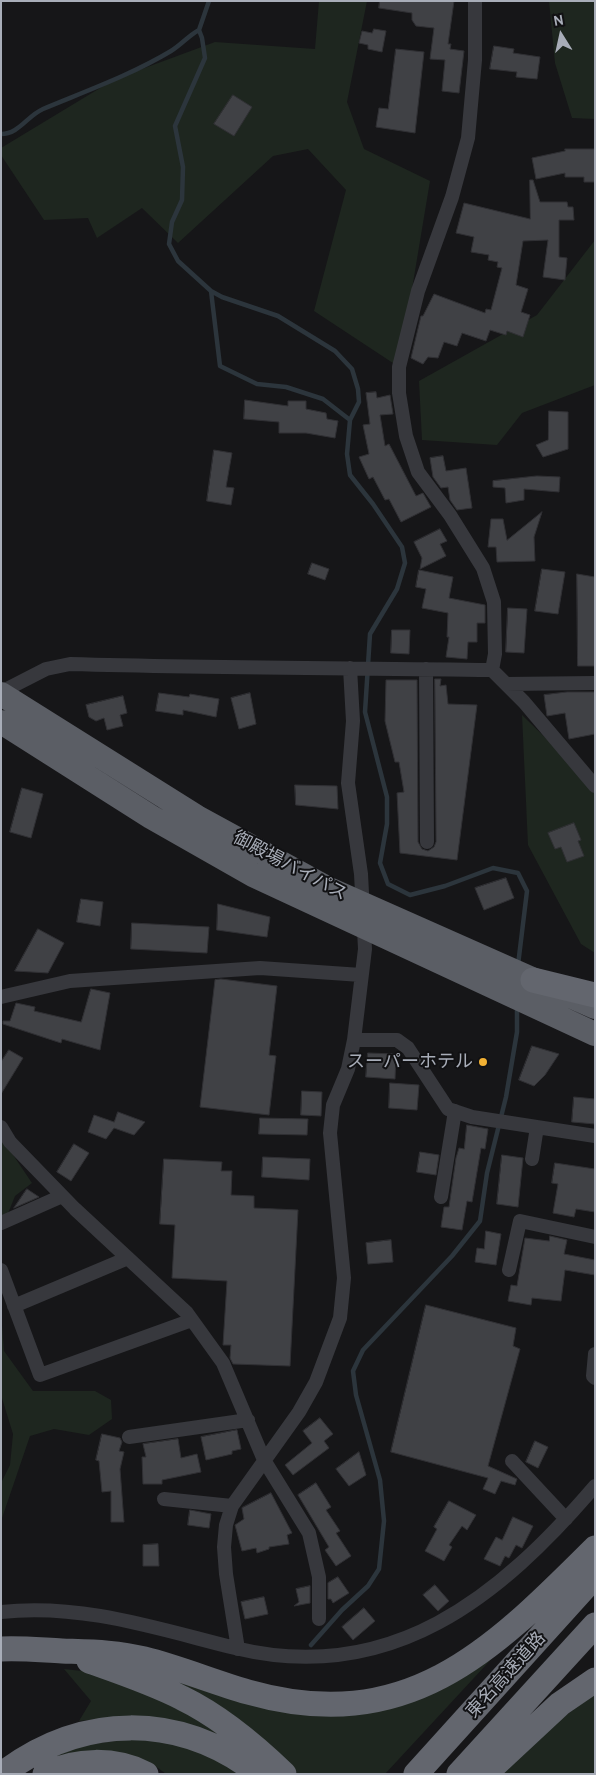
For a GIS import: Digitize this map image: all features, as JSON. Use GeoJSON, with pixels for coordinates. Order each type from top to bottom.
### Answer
{"type":"FeatureCollection","features":[{"type":"Feature","properties":{"kind":"highway","name":"御殿場バイパス"},"geometry":{"type":"LineString","coordinates":[[1,693],[197,816],[323,886],[508,967],[532,991],[595,1034]]}},
{"type":"Feature","properties":{"kind":"highway","name":"御殿場バイパス"},"geometry":{"type":"LineString","coordinates":[[1,722],[151,817],[254,875],[365,928],[507,992],[532,991],[595,1007]]}},
{"type":"Feature","properties":{"kind":"highway"},"geometry":{"type":"LineString","coordinates":[[532,991],[595,995]]}},
{"type":"Feature","properties":{"kind":"highway"},"geometry":{"type":"LineString","coordinates":[[1,1649],[101,1651],[142,1659],[249,1693],[290,1702],[348,1706],[375,1702],[422,1687],[474,1658],[512,1627],[595,1548]]}},
{"type":"Feature","properties":{"kind":"highway","name":"東名高速道路"},"geometry":{"type":"LineString","coordinates":[[416,1774],[595,1576]]}},
{"type":"Feature","properties":{"kind":"highway","name":"東名高速道路"},"geometry":{"type":"LineString","coordinates":[[459,1774],[595,1625]]}},
{"type":"Feature","properties":{"kind":"highway"},"geometry":{"type":"LineString","coordinates":[[61,1651],[132,1676],[182,1698],[224,1724],[284,1774]]}},
{"type":"Feature","properties":{"kind":"highway"},"geometry":{"type":"LineString","coordinates":[[485,1774],[560,1704],[595,1680]]}},
{"type":"Feature","properties":{"kind":"highway"},"geometry":{"type":"LineString","coordinates":[[2,1774],[25,1756],[56,1742],[79,1734],[120,1728],[168,1731],[195,1738],[220,1749],[259,1774]]}},
{"type":"Feature","properties":{"kind":"highway"},"geometry":{"type":"LineString","coordinates":[[44,1774],[62,1765],[104,1762],[146,1774]]}},
{"type":"Feature","properties":{"kind":"street"},"geometry":{"type":"LineString","coordinates":[[475,1],[475,60],[468,138],[452,197],[418,291],[399,367],[399,393],[406,436],[418,472],[450,515],[483,568],[494,602],[495,654],[492,670]]}},
{"type":"Feature","properties":{"kind":"street"},"geometry":{"type":"LineString","coordinates":[[1,693],[46,669],[70,664],[227,669],[492,670],[524,702],[595,786]]}},
{"type":"Feature","properties":{"kind":"street"},"geometry":{"type":"LineString","coordinates":[[238,1648],[226,1574],[224,1547],[226,1525],[232,1506],[300,1412],[316,1382],[340,1318],[344,1278],[330,1133],[333,1105],[348,1069],[354,1040],[365,928],[361,874],[348,783],[353,721],[350,668]]}},
{"type":"Feature","properties":{"kind":"street"},"geometry":{"type":"LineString","coordinates":[[426,669],[427,842]]}},
{"type":"Feature","properties":{"kind":"street"},"geometry":{"type":"LineString","coordinates":[[506,684],[595,683]]}},
{"type":"Feature","properties":{"kind":"street"},"geometry":{"type":"LineString","coordinates":[[1,997],[70,981],[260,968],[361,975]]}},
{"type":"Feature","properties":{"kind":"street"},"geometry":{"type":"LineString","coordinates":[[354,1040],[397,1040],[408,1048],[448,1109],[472,1117],[595,1136]]}},
{"type":"Feature","properties":{"kind":"street"},"geometry":{"type":"LineString","coordinates":[[441,1198],[455,1111]]}},
{"type":"Feature","properties":{"kind":"street"},"geometry":{"type":"LineString","coordinates":[[1,1127],[10,1142],[62,1196],[192,1320],[223,1363],[264,1460],[309,1533],[319,1577],[319,1619]]}},
{"type":"Feature","properties":{"kind":"street"},"geometry":{"type":"LineString","coordinates":[[532,1159],[537,1127]]}},
{"type":"Feature","properties":{"kind":"street"},"geometry":{"type":"LineString","coordinates":[[1,1223],[62,1196]]}},
{"type":"Feature","properties":{"kind":"street"},"geometry":{"type":"LineString","coordinates":[[509,1270],[520,1221],[595,1237]]}},
{"type":"Feature","properties":{"kind":"street"},"geometry":{"type":"LineString","coordinates":[[14,1306],[128,1258]]}},
{"type":"Feature","properties":{"kind":"street"},"geometry":{"type":"LineString","coordinates":[[1,1270],[40,1374],[192,1320]]}},
{"type":"Feature","properties":{"kind":"street"},"geometry":{"type":"LineString","coordinates":[[595,1354],[593,1376],[595,1378]]}},
{"type":"Feature","properties":{"kind":"street"},"geometry":{"type":"LineString","coordinates":[[129,1437],[248,1420]]}},
{"type":"Feature","properties":{"kind":"street"},"geometry":{"type":"LineString","coordinates":[[512,1461],[566,1519]]}},
{"type":"Feature","properties":{"kind":"street"},"geometry":{"type":"LineString","coordinates":[[1,1612],[47,1610],[84,1612],[122,1619],[238,1648],[315,1658],[346,1655],[377,1648],[410,1636],[480,1597],[517,1568],[566,1519],[595,1486]]}},
{"type":"Feature","properties":{"kind":"street"},"geometry":{"type":"LineString","coordinates":[[164,1499],[232,1506]]}},
{"type":"Feature","properties":{"kind":"shaded area"},"geometry":{"type":"Polygon","coordinates":[[[319,1],[367,1],[347,102],[364,149],[430,181],[399,367],[314,311],[346,190],[308,149],[273,156],[178,243],[142,208],[97,238],[88,218],[44,220],[1,155],[1,148],[115,79],[215,42],[315,49],[319,1]]]}},
{"type":"Feature","properties":{"kind":"shaded area"},"geometry":{"type":"Polygon","coordinates":[[[549,1],[595,1],[595,119],[572,118],[555,63],[549,1]]]}},
{"type":"Feature","properties":{"kind":"shaded area"},"geometry":{"type":"Polygon","coordinates":[[[595,240],[595,385],[522,413],[497,445],[422,440],[419,381],[537,315],[595,240]]]}},
{"type":"Feature","properties":{"kind":"shaded area"},"geometry":{"type":"Polygon","coordinates":[[[522,715],[595,786],[595,953],[581,944],[528,845],[522,715]]]}},
{"type":"Feature","properties":{"kind":"shaded area"},"geometry":{"type":"Polygon","coordinates":[[[1,1137],[32,1183],[15,1196],[1,1231],[1,1137]]]}},
{"type":"Feature","properties":{"kind":"shaded area"},"geometry":{"type":"Polygon","coordinates":[[[1,1312],[4,1351],[33,1391],[95,1391],[111,1400],[112,1419],[89,1435],[54,1429],[30,1436],[1,1521],[1,1483],[10,1465],[13,1434],[1,1395],[1,1312]]]}},
{"type":"Feature","properties":{"kind":"shaded area"},"geometry":{"type":"Polygon","coordinates":[[[510,1639],[385,1774],[298,1774],[279,1755],[164,1673],[326,1714],[510,1639]]]}},
{"type":"Feature","properties":{"kind":"shaded area"},"geometry":{"type":"Polygon","coordinates":[[[64,1669],[91,1672],[190,1712],[237,1743],[129,1716],[79,1721],[91,1701],[64,1669]]]}},
{"type":"Feature","properties":{"kind":"shaded area"},"geometry":{"type":"Polygon","coordinates":[[[595,1694],[595,1774],[500,1774],[543,1732],[595,1694]]]}},
{"type":"Feature","properties":{"kind":"shaded area"},"geometry":{"type":"Polygon","coordinates":[[[139,1738],[168,1743],[192,1750],[242,1774],[166,1774],[154,1765],[129,1755],[47,1761],[76,1746],[139,1738]]]}},
{"type":"Feature","properties":{"kind":"building"},"geometry":{"type":"Polygon","coordinates":[[[380,1],[454,1],[448,44],[451,44],[450,49],[464,51],[459,93],[442,91],[445,60],[430,59],[434,28],[416,26],[412,20],[412,13],[379,8],[380,1]]]}},
{"type":"Feature","properties":{"kind":"building"},"geometry":{"type":"Polygon","coordinates":[[[374,29],[386,31],[382,52],[368,49],[368,45],[359,43],[362,31],[372,33],[374,29]]]}},
{"type":"Feature","properties":{"kind":"building"},"geometry":{"type":"Polygon","coordinates":[[[494,46],[514,49],[513,53],[540,57],[537,79],[516,77],[517,72],[490,69],[494,46]]]}},
{"type":"Feature","properties":{"kind":"building"},"geometry":{"type":"Polygon","coordinates":[[[396,49],[424,52],[415,133],[376,127],[379,108],[388,109],[396,49]]]}},
{"type":"Feature","properties":{"kind":"building"},"geometry":{"type":"Polygon","coordinates":[[[233,95],[252,107],[234,136],[214,124],[233,95]]]}},
{"type":"Feature","properties":{"kind":"building"},"geometry":{"type":"Polygon","coordinates":[[[565,149],[595,149],[595,182],[584,182],[584,177],[565,177],[565,173],[536,179],[532,158],[565,151],[565,149]]]}},
{"type":"Feature","properties":{"kind":"building"},"geometry":{"type":"Polygon","coordinates":[[[530,180],[533,180],[540,202],[567,202],[568,207],[573,207],[574,220],[559,220],[559,257],[567,258],[565,280],[543,277],[548,240],[523,241],[516,285],[528,289],[521,312],[530,315],[523,337],[507,331],[506,335],[490,330],[486,341],[462,333],[457,346],[444,342],[438,358],[428,357],[423,364],[411,358],[421,316],[423,316],[434,294],[485,313],[486,309],[491,310],[502,268],[497,267],[498,262],[488,260],[489,255],[471,252],[474,237],[456,233],[464,203],[530,219],[530,180]]]}},
{"type":"Feature","properties":{"kind":"building"},"geometry":{"type":"Polygon","coordinates":[[[376,392],[377,398],[390,395],[393,414],[380,415],[385,446],[389,444],[416,496],[423,493],[431,507],[401,522],[389,499],[385,500],[373,477],[369,479],[359,457],[369,454],[363,425],[370,424],[366,393],[376,392]]]}},
{"type":"Feature","properties":{"kind":"building"},"geometry":{"type":"Polygon","coordinates":[[[245,400],[288,406],[288,401],[306,401],[306,409],[326,413],[327,419],[338,421],[335,438],[306,433],[279,433],[279,422],[244,419],[245,400]]]}},
{"type":"Feature","properties":{"kind":"building"},"geometry":{"type":"Polygon","coordinates":[[[549,411],[568,412],[568,449],[543,457],[536,445],[548,440],[549,411]]]}},
{"type":"Feature","properties":{"kind":"building"},"geometry":{"type":"Polygon","coordinates":[[[214,450],[232,453],[226,487],[234,488],[231,505],[207,501],[214,450]]]}},
{"type":"Feature","properties":{"kind":"building"},"geometry":{"type":"Polygon","coordinates":[[[443,456],[446,471],[466,468],[472,508],[457,510],[450,500],[448,487],[441,488],[433,477],[430,458],[443,456]]]}},
{"type":"Feature","properties":{"kind":"building"},"geometry":{"type":"Polygon","coordinates":[[[537,476],[560,477],[559,492],[524,489],[524,500],[506,503],[505,488],[493,487],[493,481],[537,476]]]}},
{"type":"Feature","properties":{"kind":"building"},"geometry":{"type":"Polygon","coordinates":[[[542,512],[534,537],[535,561],[497,562],[496,547],[488,547],[491,519],[503,519],[507,540],[542,512]]]}},
{"type":"Feature","properties":{"kind":"building"},"geometry":{"type":"Polygon","coordinates":[[[440,529],[447,541],[440,544],[446,556],[420,569],[422,558],[414,542],[440,529]]]}},
{"type":"Feature","properties":{"kind":"building"},"geometry":{"type":"Polygon","coordinates":[[[312,563],[329,569],[325,580],[308,574],[312,563]]]}},
{"type":"Feature","properties":{"kind":"building"},"geometry":{"type":"Polygon","coordinates":[[[542,569],[565,572],[558,614],[535,611],[542,569]]]}},
{"type":"Feature","properties":{"kind":"building"},"geometry":{"type":"Polygon","coordinates":[[[419,570],[453,577],[449,598],[485,605],[485,623],[477,623],[477,642],[468,642],[467,659],[446,657],[449,637],[447,637],[448,613],[422,608],[426,589],[416,587],[419,570]]]}},
{"type":"Feature","properties":{"kind":"building"},"geometry":{"type":"Polygon","coordinates":[[[577,574],[595,577],[595,666],[578,666],[577,574]]]}},
{"type":"Feature","properties":{"kind":"building"},"geometry":{"type":"Polygon","coordinates":[[[508,608],[527,609],[524,653],[506,652],[508,608]]]}},
{"type":"Feature","properties":{"kind":"building"},"geometry":{"type":"Polygon","coordinates":[[[392,630],[410,630],[409,654],[391,653],[392,630]]]}},
{"type":"Feature","properties":{"kind":"building"},"geometry":{"type":"Polygon","coordinates":[[[435,679],[441,679],[440,686],[446,685],[448,704],[477,705],[457,860],[400,853],[397,793],[404,792],[399,762],[395,762],[385,721],[386,680],[417,680],[418,842],[422,849],[428,851],[434,847],[436,842],[435,679]]]}},
{"type":"Feature","properties":{"kind":"building"},"geometry":{"type":"Polygon","coordinates":[[[567,692],[595,692],[595,734],[569,739],[565,713],[547,716],[544,695],[567,692]]]}},
{"type":"Feature","properties":{"kind":"building"},"geometry":{"type":"Polygon","coordinates":[[[159,693],[189,697],[190,694],[219,699],[216,717],[183,710],[183,715],[156,711],[159,693]]]}},
{"type":"Feature","properties":{"kind":"building"},"geometry":{"type":"Polygon","coordinates":[[[250,693],[256,724],[239,729],[231,698],[250,693]]]}},
{"type":"Feature","properties":{"kind":"building"},"geometry":{"type":"Polygon","coordinates":[[[123,696],[127,713],[120,715],[123,726],[107,730],[104,718],[96,721],[89,717],[86,705],[123,696]]]}},
{"type":"Feature","properties":{"kind":"building"},"geometry":{"type":"Polygon","coordinates":[[[295,785],[337,786],[338,809],[296,805],[295,785]]]}},
{"type":"Feature","properties":{"kind":"building"},"geometry":{"type":"Polygon","coordinates":[[[22,788],[43,794],[31,838],[10,832],[22,788]]]}},
{"type":"Feature","properties":{"kind":"building"},"geometry":{"type":"Polygon","coordinates":[[[574,823],[581,840],[578,841],[584,856],[567,862],[561,847],[555,849],[548,833],[574,823]]]}},
{"type":"Feature","properties":{"kind":"building"},"geometry":{"type":"Polygon","coordinates":[[[506,878],[514,898],[484,910],[475,888],[506,878]]]}},
{"type":"Feature","properties":{"kind":"building"},"geometry":{"type":"Polygon","coordinates":[[[81,899],[103,902],[100,926],[77,922],[81,899]]]}},
{"type":"Feature","properties":{"kind":"building"},"geometry":{"type":"Polygon","coordinates":[[[218,904],[270,917],[267,937],[217,930],[218,904]]]}},
{"type":"Feature","properties":{"kind":"building"},"geometry":{"type":"Polygon","coordinates":[[[132,923],[209,927],[207,953],[131,949],[132,923]]]}},
{"type":"Feature","properties":{"kind":"building"},"geometry":{"type":"Polygon","coordinates":[[[38,929],[64,943],[48,973],[15,971],[38,929]]]}},
{"type":"Feature","properties":{"kind":"building"},"geometry":{"type":"Polygon","coordinates":[[[221,979],[277,986],[269,1055],[276,1056],[269,1115],[200,1107],[215,980],[221,979]]]}},
{"type":"Feature","properties":{"kind":"building"},"geometry":{"type":"Polygon","coordinates":[[[91,989],[110,993],[100,1050],[62,1039],[61,1043],[3,1024],[3,1021],[10,1021],[16,1003],[35,1007],[34,1011],[81,1022],[91,989]]]}},
{"type":"Feature","properties":{"kind":"building"},"geometry":{"type":"Polygon","coordinates":[[[532,1046],[559,1054],[545,1075],[534,1086],[519,1080],[532,1046]]]}},
{"type":"Feature","properties":{"kind":"building"},"geometry":{"type":"Polygon","coordinates":[[[9,1050],[23,1058],[1,1094],[1,1062],[9,1050]]]}},
{"type":"Feature","properties":{"kind":"building"},"geometry":{"type":"Polygon","coordinates":[[[368,1053],[396,1054],[395,1079],[366,1077],[368,1053]]]}},
{"type":"Feature","properties":{"kind":"building"},"geometry":{"type":"Polygon","coordinates":[[[390,1083],[419,1085],[417,1110],[389,1108],[390,1083]]]}},
{"type":"Feature","properties":{"kind":"building"},"geometry":{"type":"Polygon","coordinates":[[[302,1091],[322,1092],[321,1116],[301,1115],[302,1091]]]}},
{"type":"Feature","properties":{"kind":"building"},"geometry":{"type":"Polygon","coordinates":[[[574,1097],[595,1099],[595,1124],[572,1122],[574,1097]]]}},
{"type":"Feature","properties":{"kind":"building"},"geometry":{"type":"Polygon","coordinates":[[[118,1112],[145,1122],[134,1135],[114,1128],[106,1139],[88,1132],[94,1115],[114,1122],[118,1112]]]}},
{"type":"Feature","properties":{"kind":"building"},"geometry":{"type":"Polygon","coordinates":[[[260,1118],[308,1119],[307,1135],[259,1134],[260,1118]]]}},
{"type":"Feature","properties":{"kind":"building"},"geometry":{"type":"Polygon","coordinates":[[[467,1125],[488,1129],[485,1149],[481,1148],[472,1202],[467,1201],[462,1230],[441,1227],[444,1207],[449,1207],[456,1158],[459,1148],[464,1149],[467,1125]]]}},
{"type":"Feature","properties":{"kind":"building"},"geometry":{"type":"Polygon","coordinates":[[[74,1144],[89,1153],[71,1181],[57,1172],[74,1144]]]}},
{"type":"Feature","properties":{"kind":"building"},"geometry":{"type":"Polygon","coordinates":[[[420,1152],[439,1155],[436,1175],[417,1172],[420,1152]]]}},
{"type":"Feature","properties":{"kind":"building"},"geometry":{"type":"Polygon","coordinates":[[[502,1155],[523,1158],[518,1207],[497,1204],[502,1155]]]}},
{"type":"Feature","properties":{"kind":"building"},"geometry":{"type":"Polygon","coordinates":[[[263,1157],[310,1159],[309,1180],[262,1177],[263,1157]]]}},
{"type":"Feature","properties":{"kind":"building"},"geometry":{"type":"Polygon","coordinates":[[[164,1159],[222,1162],[221,1171],[232,1171],[231,1195],[254,1196],[254,1208],[298,1210],[290,1366],[233,1364],[230,1358],[231,1345],[223,1345],[227,1281],[172,1278],[175,1225],[160,1224],[164,1159]]]}},
{"type":"Feature","properties":{"kind":"building"},"geometry":{"type":"Polygon","coordinates":[[[555,1163],[595,1169],[595,1212],[576,1209],[574,1217],[553,1213],[558,1184],[552,1183],[555,1163]]]}},
{"type":"Feature","properties":{"kind":"building"},"geometry":{"type":"Polygon","coordinates":[[[27,1189],[39,1197],[14,1208],[27,1189]]]}},
{"type":"Feature","properties":{"kind":"building"},"geometry":{"type":"Polygon","coordinates":[[[486,1231],[501,1234],[496,1265],[475,1262],[477,1248],[484,1249],[486,1231]]]}},
{"type":"Feature","properties":{"kind":"building"},"geometry":{"type":"Polygon","coordinates":[[[550,1236],[567,1240],[564,1254],[595,1260],[595,1275],[565,1270],[561,1301],[532,1298],[531,1305],[508,1301],[511,1285],[517,1286],[525,1238],[549,1241],[550,1236]]]}},
{"type":"Feature","properties":{"kind":"building"},"geometry":{"type":"Polygon","coordinates":[[[391,1240],[393,1262],[368,1264],[366,1243],[391,1240]]]}},
{"type":"Feature","properties":{"kind":"building"},"geometry":{"type":"Polygon","coordinates":[[[426,1305],[516,1328],[513,1346],[520,1349],[488,1466],[517,1479],[515,1485],[501,1481],[495,1494],[483,1489],[488,1478],[391,1452],[426,1305]]]}},
{"type":"Feature","properties":{"kind":"building"},"geometry":{"type":"Polygon","coordinates":[[[320,1418],[333,1434],[324,1441],[329,1448],[293,1475],[285,1465],[312,1443],[303,1431],[320,1418]]]}},
{"type":"Feature","properties":{"kind":"building"},"geometry":{"type":"Polygon","coordinates":[[[237,1430],[241,1449],[232,1451],[232,1454],[206,1460],[201,1437],[237,1430]]]}},
{"type":"Feature","properties":{"kind":"building"},"geometry":{"type":"Polygon","coordinates":[[[102,1434],[120,1438],[122,1442],[119,1451],[124,1452],[120,1469],[124,1522],[111,1522],[111,1491],[102,1492],[99,1461],[96,1460],[102,1434]]]}},
{"type":"Feature","properties":{"kind":"building"},"geometry":{"type":"Polygon","coordinates":[[[178,1439],[181,1458],[197,1454],[201,1472],[162,1480],[162,1484],[143,1484],[142,1457],[146,1457],[143,1444],[178,1439]]]}},
{"type":"Feature","properties":{"kind":"building"},"geometry":{"type":"Polygon","coordinates":[[[535,1441],[548,1447],[538,1468],[526,1462],[535,1441]]]}},
{"type":"Feature","properties":{"kind":"building"},"geometry":{"type":"Polygon","coordinates":[[[359,1452],[366,1475],[349,1486],[336,1469],[359,1452]]]}},
{"type":"Feature","properties":{"kind":"building"},"geometry":{"type":"Polygon","coordinates":[[[316,1483],[331,1507],[326,1510],[340,1531],[336,1533],[351,1556],[336,1566],[325,1550],[329,1547],[298,1495],[316,1483]]]}},
{"type":"Feature","properties":{"kind":"building"},"geometry":{"type":"Polygon","coordinates":[[[271,1493],[292,1533],[287,1535],[289,1544],[269,1547],[269,1549],[257,1553],[256,1548],[242,1551],[235,1525],[244,1519],[242,1508],[271,1493]]]}},
{"type":"Feature","properties":{"kind":"building"},"geometry":{"type":"Polygon","coordinates":[[[449,1501],[476,1515],[467,1530],[462,1526],[449,1545],[452,1547],[444,1561],[425,1551],[437,1529],[434,1527],[449,1501]]]}},
{"type":"Feature","properties":{"kind":"building"},"geometry":{"type":"Polygon","coordinates":[[[190,1510],[211,1514],[209,1528],[188,1525],[190,1510]]]}},
{"type":"Feature","properties":{"kind":"building"},"geometry":{"type":"Polygon","coordinates":[[[513,1517],[533,1526],[522,1548],[516,1545],[509,1558],[505,1556],[500,1566],[484,1559],[496,1537],[502,1540],[513,1517]]]}},
{"type":"Feature","properties":{"kind":"building"},"geometry":{"type":"Polygon","coordinates":[[[158,1544],[159,1566],[143,1566],[143,1545],[158,1544]]]}},
{"type":"Feature","properties":{"kind":"building"},"geometry":{"type":"Polygon","coordinates":[[[338,1577],[349,1593],[333,1603],[331,1599],[328,1599],[328,1583],[338,1577]]]}},
{"type":"Feature","properties":{"kind":"building"},"geometry":{"type":"Polygon","coordinates":[[[435,1585],[449,1601],[438,1611],[423,1595],[435,1585]]]}},
{"type":"Feature","properties":{"kind":"building"},"geometry":{"type":"Polygon","coordinates":[[[310,1586],[310,1603],[294,1606],[299,1602],[296,1589],[310,1586]]]}},
{"type":"Feature","properties":{"kind":"building"},"geometry":{"type":"Polygon","coordinates":[[[264,1597],[268,1614],[245,1619],[241,1602],[264,1597]]]}},
{"type":"Feature","properties":{"kind":"building"},"geometry":{"type":"Polygon","coordinates":[[[364,1608],[375,1621],[353,1640],[342,1627],[364,1608]]]}},
{"type":"Feature","properties":{"kind":"waterway"},"geometry":{"type":"LineString","coordinates":[[1,134],[13,131],[43,109],[124,75],[171,51],[199,30],[209,1]]}},
{"type":"Feature","properties":{"kind":"waterway"},"geometry":{"type":"LineString","coordinates":[[199,30],[205,58],[175,126],[183,167],[182,200],[172,222],[169,244],[178,261],[211,291],[222,297],[278,316],[335,351],[352,369],[358,389],[359,402],[350,420],[347,454],[350,475],[373,504],[402,547],[405,563],[397,589],[370,634],[365,712],[387,797],[387,824],[380,863],[388,884],[410,895],[445,886],[493,868],[518,873],[527,891],[518,965]]}},
{"type":"Feature","properties":{"kind":"waterway"},"geometry":{"type":"LineString","coordinates":[[211,291],[220,366],[257,384],[286,387],[323,399],[350,420]]}},
{"type":"Feature","properties":{"kind":"waterway"},"geometry":{"type":"LineString","coordinates":[[311,1645],[342,1610],[368,1586],[379,1569],[384,1521],[380,1480],[356,1395],[353,1371],[363,1350],[452,1256],[480,1221],[487,1173],[506,1097],[517,1032],[517,1006]]}},
{"type":"Feature","properties":{"kind":"place","name":"スーパーホテル"},"geometry":{"type":"Point","coordinates":[483,1062]}}]}
